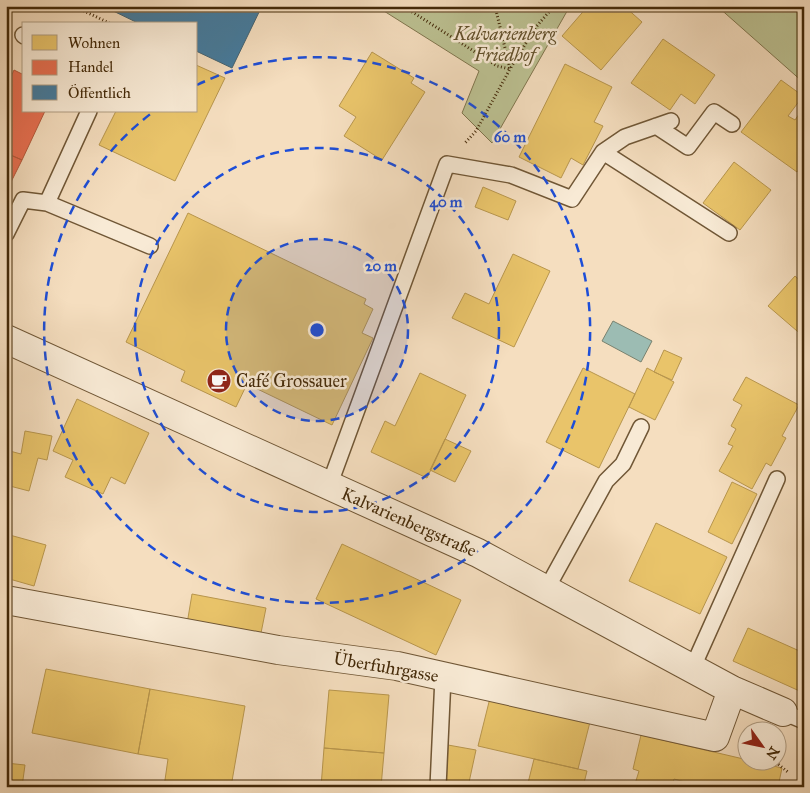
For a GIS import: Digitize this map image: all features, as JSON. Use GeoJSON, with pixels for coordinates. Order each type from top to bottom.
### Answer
{"type":"FeatureCollection","features":[{"type":"Feature","properties":{"kind":"street","name":"Kalvarienbergstraße"},"geometry":{"type":"LineString","coordinates":[[6,339],[478,553],[732,690],[793,717]]}},
{"type":"Feature","properties":{"kind":"street","name":"Überfuhrgasse"},"geometry":{"type":"LineString","coordinates":[[6,600],[278,650],[397,666],[714,737],[732,690]]}},
{"type":"Feature","properties":{"kind":"lane"},"geometry":{"type":"LineString","coordinates":[[47,203],[89,112]]}},
{"type":"Feature","properties":{"kind":"lane"},"geometry":{"type":"LineString","coordinates":[[656,126],[688,147],[714,112],[732,124]]}},
{"type":"Feature","properties":{"kind":"lane"},"geometry":{"type":"LineString","coordinates":[[329,486],[447,164],[511,175],[572,199],[603,152],[625,137],[671,121]]}},
{"type":"Feature","properties":{"kind":"lane"},"geometry":{"type":"LineString","coordinates":[[603,152],[730,233]]}},
{"type":"Feature","properties":{"kind":"lane"},"geometry":{"type":"LineString","coordinates":[[6,234],[23,200],[47,203],[150,246]]}},
{"type":"Feature","properties":{"kind":"lane"},"geometry":{"type":"LineString","coordinates":[[546,590],[606,480],[623,464],[641,426]]}},
{"type":"Feature","properties":{"kind":"lane"},"geometry":{"type":"LineString","coordinates":[[692,669],[777,479]]}},
{"type":"Feature","properties":{"kind":"lane"},"geometry":{"type":"LineString","coordinates":[[438,787],[443,677]]}},
{"type":"Feature","properties":{"kind":"path"},"geometry":{"type":"LineString","coordinates":[[74,6],[108,22]]}},
{"type":"Feature","properties":{"kind":"path"},"geometry":{"type":"LineString","coordinates":[[403,6],[497,66],[510,69]]}},
{"type":"Feature","properties":{"kind":"path"},"geometry":{"type":"LineString","coordinates":[[495,6],[510,69]]}},
{"type":"Feature","properties":{"kind":"path"},"geometry":{"type":"LineString","coordinates":[[447,164],[476,131],[510,69],[536,27],[554,6]]}},
{"type":"Feature","properties":{"kind":"path"},"geometry":{"type":"LineString","coordinates":[[785,770],[789,773]]}},
{"type":"Feature","properties":{"kind":"green space","name":"Kalvarienberg Friedhof"},"geometry":{"type":"Polygon","coordinates":[[[376,6],[572,6],[566,13],[492,143],[462,113],[479,71],[376,6]]]}},
{"type":"Feature","properties":{"kind":"green space"},"geometry":{"type":"Polygon","coordinates":[[[717,6],[804,6],[804,83],[717,6]]]}},
{"type":"Feature","properties":{"kind":"water"},"geometry":{"type":"Polygon","coordinates":[[[613,321],[652,341],[641,362],[602,341],[613,321]]]}},
{"type":"Feature","properties":{"kind":"building: Wohnen"},"geometry":{"type":"Polygon","coordinates":[[[588,6],[624,6],[642,22],[601,70],[562,36],[588,6]]]}},
{"type":"Feature","properties":{"kind":"building: Wohnen"},"geometry":{"type":"Polygon","coordinates":[[[663,39],[715,75],[695,104],[681,94],[670,110],[631,83],[663,39]]]}},
{"type":"Feature","properties":{"kind":"building: Wohnen"},"geometry":{"type":"Polygon","coordinates":[[[372,52],[414,78],[411,83],[425,92],[382,160],[344,136],[356,117],[339,106],[372,52]]]}},
{"type":"Feature","properties":{"kind":"building: Wohnen"},"geometry":{"type":"Polygon","coordinates":[[[565,64],[612,87],[594,122],[603,126],[583,165],[571,158],[561,178],[519,157],[565,64]]]}},
{"type":"Feature","properties":{"kind":"building: Wohnen"},"geometry":{"type":"Polygon","coordinates":[[[198,66],[225,78],[175,181],[99,145],[116,112],[198,112],[198,66]]]}},
{"type":"Feature","properties":{"kind":"building: Wohnen"},"geometry":{"type":"Polygon","coordinates":[[[781,80],[803,96],[788,116],[795,120],[804,107],[804,162],[797,172],[741,132],[781,80]]]}},
{"type":"Feature","properties":{"kind":"building: Wohnen"},"geometry":{"type":"Polygon","coordinates":[[[734,162],[771,190],[740,230],[703,203],[734,162]]]}},
{"type":"Feature","properties":{"kind":"building: Wohnen"},"geometry":{"type":"Polygon","coordinates":[[[483,187],[516,201],[508,220],[475,207],[483,187]]]}},
{"type":"Feature","properties":{"kind":"building: Wohnen"},"geometry":{"type":"Polygon","coordinates":[[[188,213],[366,299],[364,304],[373,309],[362,333],[373,338],[332,425],[247,384],[236,407],[181,381],[185,371],[126,342],[188,213]]]}},
{"type":"Feature","properties":{"kind":"building: Wohnen"},"geometry":{"type":"Polygon","coordinates":[[[513,254],[550,271],[514,347],[452,318],[465,293],[489,304],[513,254]]]}},
{"type":"Feature","properties":{"kind":"building: Wohnen"},"geometry":{"type":"Polygon","coordinates":[[[795,276],[804,284],[804,337],[768,306],[795,276]]]}},
{"type":"Feature","properties":{"kind":"building: Wohnen"},"geometry":{"type":"Polygon","coordinates":[[[664,350],[682,358],[672,380],[654,372],[664,350]]]}},
{"type":"Feature","properties":{"kind":"building: Wohnen"},"geometry":{"type":"Polygon","coordinates":[[[583,368],[635,394],[599,468],[546,442],[583,368]]]}},
{"type":"Feature","properties":{"kind":"building: Wohnen"},"geometry":{"type":"Polygon","coordinates":[[[647,368],[674,382],[655,420],[629,407],[647,368]]]}},
{"type":"Feature","properties":{"kind":"building: Wohnen"},"geometry":{"type":"Polygon","coordinates":[[[420,373],[466,395],[427,478],[371,452],[385,421],[395,426],[420,373]]]}},
{"type":"Feature","properties":{"kind":"building: Wohnen"},"geometry":{"type":"Polygon","coordinates":[[[746,377],[799,405],[782,436],[786,438],[771,466],[766,463],[752,489],[719,471],[733,446],[728,444],[736,429],[731,426],[742,405],[733,400],[746,377]]]}},
{"type":"Feature","properties":{"kind":"building: Wohnen"},"geometry":{"type":"Polygon","coordinates":[[[77,399],[149,433],[125,484],[111,477],[103,494],[65,477],[73,460],[53,451],[77,399]]]}},
{"type":"Feature","properties":{"kind":"building: Wohnen"},"geometry":{"type":"Polygon","coordinates":[[[25,431],[52,436],[47,460],[38,458],[29,491],[6,485],[6,450],[21,454],[25,431]]]}},
{"type":"Feature","properties":{"kind":"building: Wohnen"},"geometry":{"type":"Polygon","coordinates":[[[445,439],[471,451],[455,482],[430,470],[445,439]]]}},
{"type":"Feature","properties":{"kind":"building: Wohnen"},"geometry":{"type":"Polygon","coordinates":[[[732,482],[757,494],[732,544],[708,532],[732,482]]]}},
{"type":"Feature","properties":{"kind":"building: Wohnen"},"geometry":{"type":"Polygon","coordinates":[[[656,523],[727,557],[700,614],[629,581],[656,523]]]}},
{"type":"Feature","properties":{"kind":"building: Wohnen"},"geometry":{"type":"Polygon","coordinates":[[[6,534],[46,545],[34,586],[6,578],[6,534]]]}},
{"type":"Feature","properties":{"kind":"building: Wohnen"},"geometry":{"type":"Polygon","coordinates":[[[342,544],[461,600],[436,655],[316,599],[342,544]]]}},
{"type":"Feature","properties":{"kind":"building: Wohnen"},"geometry":{"type":"Polygon","coordinates":[[[192,594],[266,608],[260,638],[187,624],[192,594]]]}},
{"type":"Feature","properties":{"kind":"building: Wohnen"},"geometry":{"type":"Polygon","coordinates":[[[748,628],[804,653],[804,693],[733,661],[748,628]]]}},
{"type":"Feature","properties":{"kind":"building: Wohnen"},"geometry":{"type":"Polygon","coordinates":[[[46,669],[150,689],[138,754],[32,733],[46,669]]]}},
{"type":"Feature","properties":{"kind":"building: Wohnen"},"geometry":{"type":"Polygon","coordinates":[[[150,689],[245,706],[231,787],[164,787],[168,759],[138,754],[150,689]]]}},
{"type":"Feature","properties":{"kind":"building: Wohnen"},"geometry":{"type":"Polygon","coordinates":[[[329,690],[389,695],[384,753],[324,748],[329,690]]]}},
{"type":"Feature","properties":{"kind":"building: Wohnen"},"geometry":{"type":"Polygon","coordinates":[[[490,698],[590,722],[578,769],[478,746],[490,698]]]}},
{"type":"Feature","properties":{"kind":"building: Wohnen"},"geometry":{"type":"Polygon","coordinates":[[[641,735],[738,758],[738,770],[782,770],[778,787],[684,787],[685,782],[674,779],[672,787],[646,787],[635,784],[639,771],[633,769],[641,735]]]}},
{"type":"Feature","properties":{"kind":"building: Wohnen"},"geometry":{"type":"Polygon","coordinates":[[[448,745],[476,750],[468,787],[446,787],[448,745]]]}},
{"type":"Feature","properties":{"kind":"building: Wohnen"},"geometry":{"type":"Polygon","coordinates":[[[324,748],[384,753],[381,787],[321,787],[324,748]]]}},
{"type":"Feature","properties":{"kind":"building: Wohnen"},"geometry":{"type":"Polygon","coordinates":[[[534,759],[587,771],[583,787],[527,787],[534,759]]]}},
{"type":"Feature","properties":{"kind":"building: Wohnen"},"geometry":{"type":"Polygon","coordinates":[[[6,763],[25,765],[22,787],[6,787],[6,763]]]}},
{"type":"Feature","properties":{"kind":"building: Handel"},"geometry":{"type":"Polygon","coordinates":[[[14,70],[22,74],[22,112],[45,112],[22,160],[6,153],[6,88],[14,70]]]}},
{"type":"Feature","properties":{"kind":"building: Handel"},"geometry":{"type":"Polygon","coordinates":[[[6,153],[22,160],[6,192],[6,153]]]}},
{"type":"Feature","properties":{"kind":"building: Öffentlich"},"geometry":{"type":"Polygon","coordinates":[[[103,6],[262,6],[232,68],[198,52],[198,22],[136,22],[103,6]]]}},
{"type":"Feature","properties":{"kind":"place","name":"Café Grossauer"},"geometry":{"type":"Point","coordinates":[219,381]}}]}
